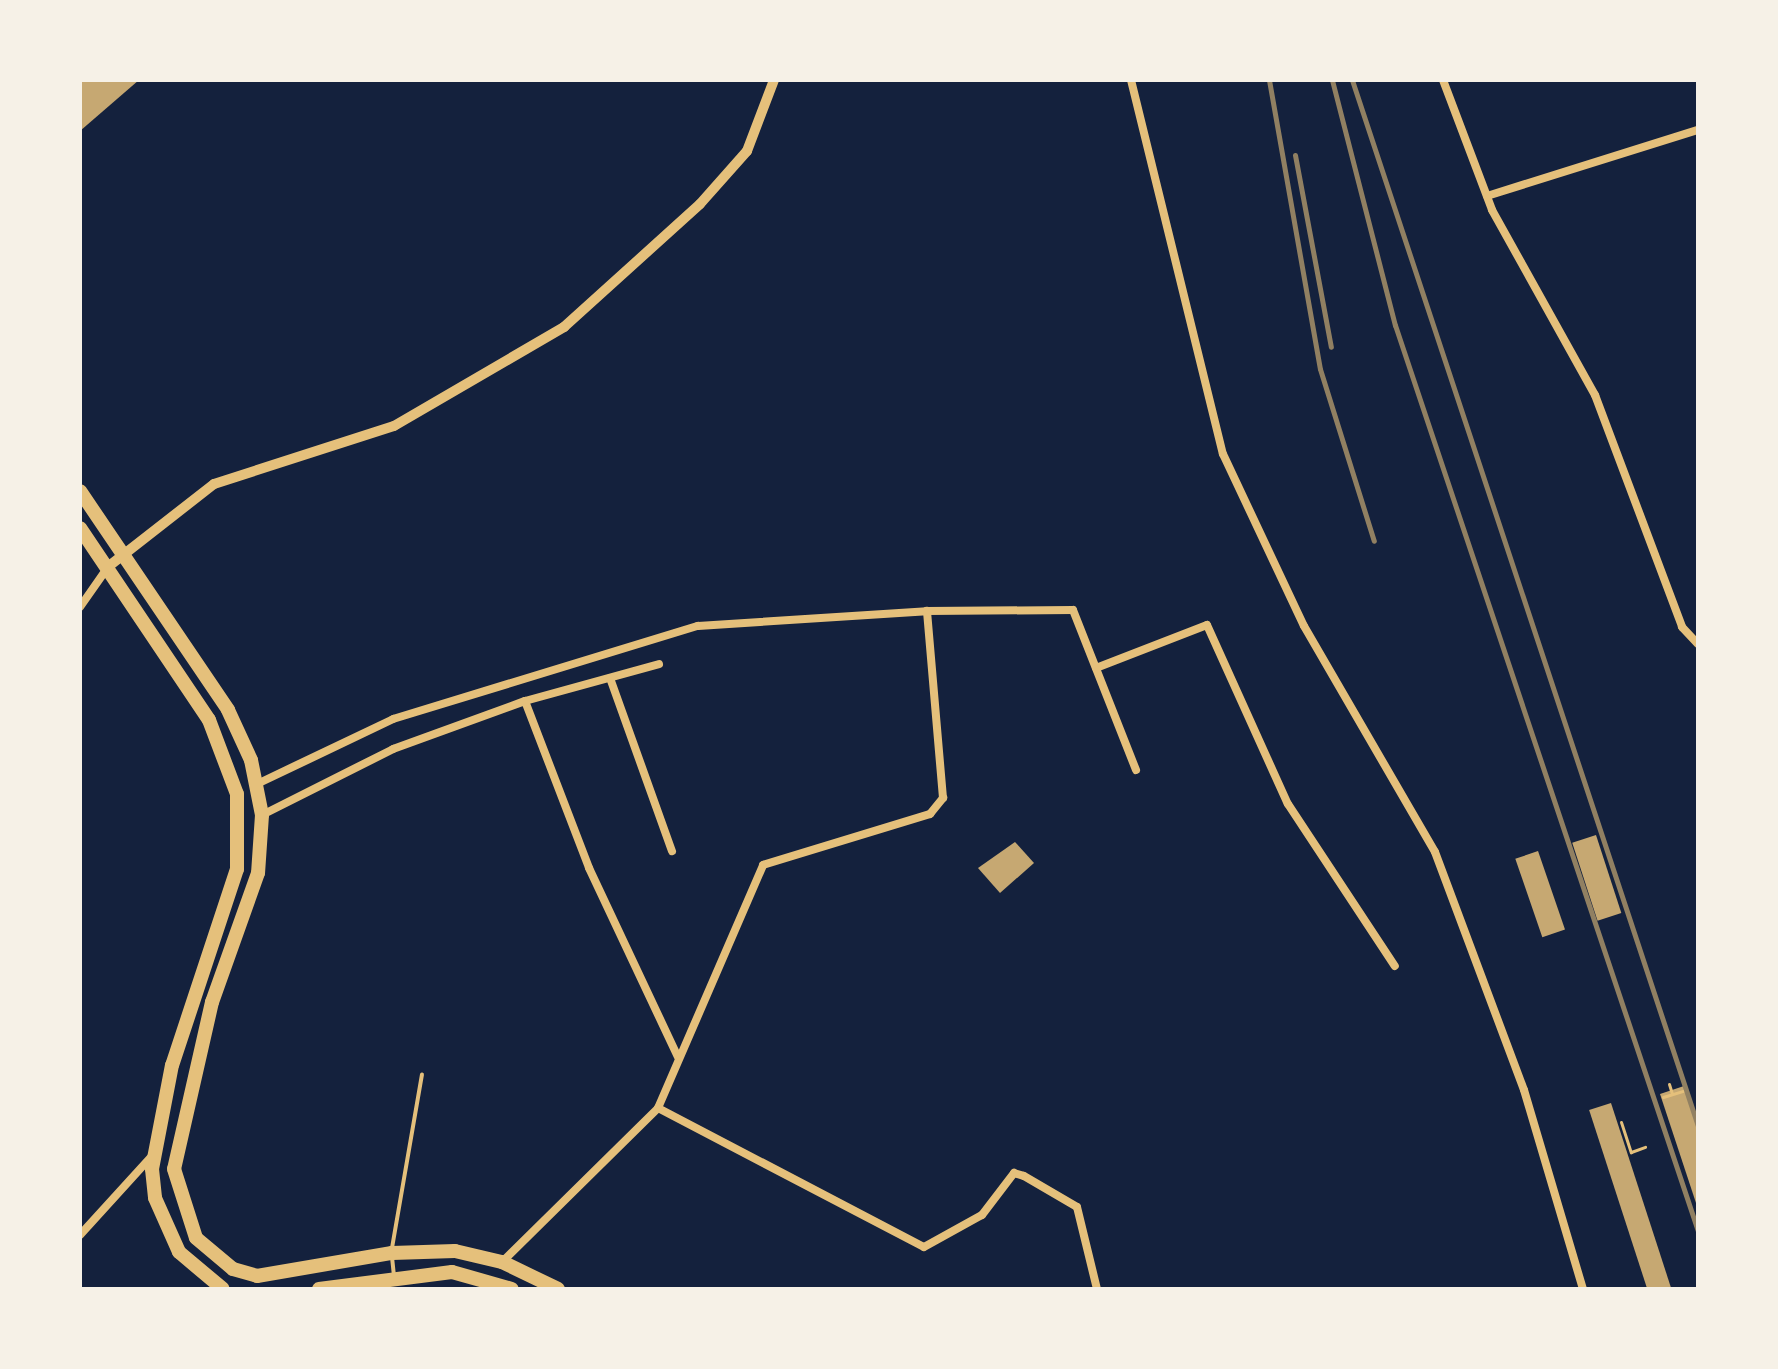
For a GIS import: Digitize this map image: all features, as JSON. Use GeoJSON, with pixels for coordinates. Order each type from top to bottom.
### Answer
{"type":"FeatureCollection","features":[{"type":"Feature","properties":{"kind":"highway"},"geometry":{"type":"LineString","coordinates":[[80,491],[127,553],[228,710],[257,784],[262,815],[258,873],[193,1070],[174,1169],[177,1194],[196,1238],[214,1256],[257,1276],[392,1253],[455,1251],[502,1262],[558,1289]]}},
{"type":"Feature","properties":{"kind":"highway"},"geometry":{"type":"LineString","coordinates":[[80,528],[109,566],[209,720],[237,794],[237,869],[172,1065],[155,1152],[163,1223],[179,1252],[223,1289]]}},
{"type":"Feature","properties":{"kind":"highway"},"geometry":{"type":"LineString","coordinates":[[172,1065],[193,1070]]}},
{"type":"Feature","properties":{"kind":"highway"},"geometry":{"type":"LineString","coordinates":[[319,1289],[394,1282],[452,1272],[512,1289]]}},
{"type":"Feature","properties":{"kind":"street"},"geometry":{"type":"LineString","coordinates":[[80,607],[109,566],[214,484],[394,426],[564,327],[700,204],[747,151],[774,80]]}},
{"type":"Feature","properties":{"kind":"street"},"geometry":{"type":"LineString","coordinates":[[1131,80],[1223,454],[1304,626],[1435,852],[1519,1077],[1583,1289]]}},
{"type":"Feature","properties":{"kind":"street"},"geometry":{"type":"LineString","coordinates":[[1443,80],[1487,196],[1595,395],[1682,627],[1698,644]]}},
{"type":"Feature","properties":{"kind":"street"},"geometry":{"type":"LineString","coordinates":[[1487,196],[1698,130]]}},
{"type":"Feature","properties":{"kind":"street"},"geometry":{"type":"LineString","coordinates":[[257,784],[393,719],[698,626],[927,611],[1073,610],[1136,770]]}},
{"type":"Feature","properties":{"kind":"street"},"geometry":{"type":"LineString","coordinates":[[502,1262],[658,1108],[763,865],[930,814],[943,798],[927,611]]}},
{"type":"Feature","properties":{"kind":"street"},"geometry":{"type":"LineString","coordinates":[[1096,668],[1207,625],[1288,804],[1395,966]]}},
{"type":"Feature","properties":{"kind":"street"},"geometry":{"type":"LineString","coordinates":[[262,815],[393,749],[525,701],[659,664]]}},
{"type":"Feature","properties":{"kind":"street"},"geometry":{"type":"LineString","coordinates":[[610,678],[672,851]]}},
{"type":"Feature","properties":{"kind":"street"},"geometry":{"type":"LineString","coordinates":[[525,701],[589,868],[678,1057]]}},
{"type":"Feature","properties":{"kind":"street"},"geometry":{"type":"LineString","coordinates":[[658,1108],[924,1247],[982,1215],[1014,1173],[1024,1176],[1077,1207],[1097,1289]]}},
{"type":"Feature","properties":{"kind":"street"},"geometry":{"type":"LineString","coordinates":[[80,1235],[155,1152]]}},
{"type":"Feature","properties":{"kind":"lane"},"geometry":{"type":"LineString","coordinates":[[394,1282],[392,1253],[422,1075]]}},
{"type":"Feature","properties":{"kind":"path"},"geometry":{"type":"LineString","coordinates":[[1669,1084],[1672,1094]]}},
{"type":"Feature","properties":{"kind":"path"},"geometry":{"type":"LineString","coordinates":[[1663,1097],[1683,1091]]}},
{"type":"Feature","properties":{"kind":"path"},"geometry":{"type":"LineString","coordinates":[[1621,1122],[1631,1152],[1645,1147]]}},
{"type":"Feature","properties":{"kind":"building"},"geometry":{"type":"Polygon","coordinates":[[[80,80],[139,80],[80,131],[80,80]]]}},
{"type":"Feature","properties":{"kind":"building"},"geometry":{"type":"Polygon","coordinates":[[[1596,835],[1621,913],[1598,921],[1572,843],[1596,835]]]}},
{"type":"Feature","properties":{"kind":"building"},"geometry":{"type":"Polygon","coordinates":[[[1015,842],[1034,863],[1000,893],[978,868],[1015,842]]]}},
{"type":"Feature","properties":{"kind":"building"},"geometry":{"type":"Polygon","coordinates":[[[1538,851],[1565,929],[1542,937],[1515,859],[1538,851]]]}},
{"type":"Feature","properties":{"kind":"building"},"geometry":{"type":"Polygon","coordinates":[[[1684,1086],[1698,1129],[1697,1206],[1660,1094],[1684,1086]]]}},
{"type":"Feature","properties":{"kind":"building"},"geometry":{"type":"Polygon","coordinates":[[[1611,1103],[1671,1289],[1647,1289],[1589,1110],[1611,1103]]]}},
{"type":"Feature","properties":{"kind":"railway"},"geometry":{"type":"LineString","coordinates":[[1269,80],[1320,369],[1374,541]]}},
{"type":"Feature","properties":{"kind":"railway"},"geometry":{"type":"LineString","coordinates":[[1332,80],[1395,325],[1698,1231]]}},
{"type":"Feature","properties":{"kind":"railway"},"geometry":{"type":"LineString","coordinates":[[1352,80],[1698,1126]]}},
{"type":"Feature","properties":{"kind":"railway"},"geometry":{"type":"LineString","coordinates":[[1295,155],[1331,347]]}}]}
